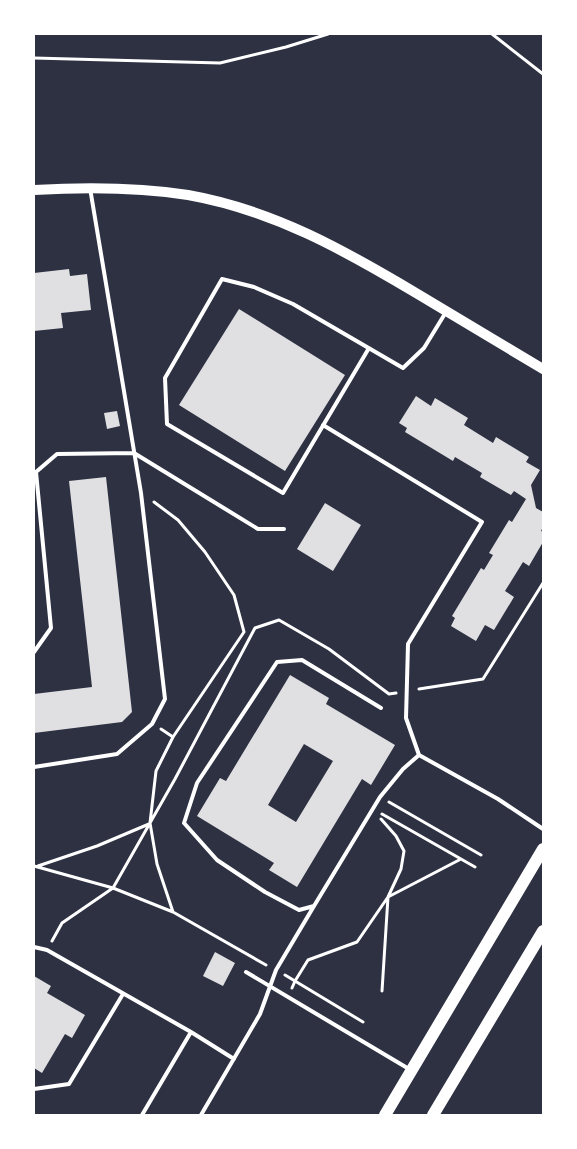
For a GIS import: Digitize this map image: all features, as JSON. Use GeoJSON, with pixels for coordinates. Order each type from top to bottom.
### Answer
{"type":"FeatureCollection","features":[{"type":"Feature","properties":{"kind":"main road"},"geometry":{"type":"LineString","coordinates":[[34,190],[89,187],[155,190],[190,196],[263,215],[327,242],[357,258],[543,369]]}},
{"type":"Feature","properties":{"kind":"main road"},"geometry":{"type":"LineString","coordinates":[[385,1115],[543,849]]}},
{"type":"Feature","properties":{"kind":"main road"},"geometry":{"type":"LineString","coordinates":[[434,1115],[543,931]]}},
{"type":"Feature","properties":{"kind":"lane"},"geometry":{"type":"LineString","coordinates":[[34,767],[117,754],[152,724],[165,699],[141,493],[89,187]]}},
{"type":"Feature","properties":{"kind":"lane"},"geometry":{"type":"LineString","coordinates":[[369,348],[282,493],[167,424],[165,378],[222,278],[254,287],[293,304],[369,348],[403,368],[424,348],[446,311]]}},
{"type":"Feature","properties":{"kind":"lane"},"geometry":{"type":"LineString","coordinates":[[323,426],[482,522],[408,644],[406,718],[419,755],[498,799],[543,829]]}},
{"type":"Feature","properties":{"kind":"lane"},"geometry":{"type":"LineString","coordinates":[[34,652],[51,628],[36,472],[57,454],[134,454],[258,529],[284,529]]}},
{"type":"Feature","properties":{"kind":"lane"},"geometry":{"type":"LineString","coordinates":[[314,906],[299,910],[264,892],[216,860],[184,823],[197,784],[276,662],[302,660],[381,708]]}},
{"type":"Feature","properties":{"kind":"lane"},"geometry":{"type":"LineString","coordinates":[[202,1115],[260,1014],[276,970],[372,809],[380,796],[403,769],[419,755]]}},
{"type":"Feature","properties":{"kind":"lane"},"geometry":{"type":"LineString","coordinates":[[34,947],[47,950],[191,1032],[234,1059]]}},
{"type":"Feature","properties":{"kind":"lane"},"geometry":{"type":"LineString","coordinates":[[246,972],[411,1071]]}},
{"type":"Feature","properties":{"kind":"lane"},"geometry":{"type":"LineString","coordinates":[[34,1089],[69,1084],[123,994]]}},
{"type":"Feature","properties":{"kind":"lane"},"geometry":{"type":"LineString","coordinates":[[142,1115],[191,1032]]}},
{"type":"Feature","properties":{"kind":"path"},"geometry":{"type":"LineString","coordinates":[[34,58],[220,63],[286,47],[328,34]]}},
{"type":"Feature","properties":{"kind":"path"},"geometry":{"type":"LineString","coordinates":[[492,34],[543,74]]}},
{"type":"Feature","properties":{"kind":"path"},"geometry":{"type":"LineString","coordinates":[[141,493],[178,520],[205,552],[234,595],[244,632],[173,736],[156,771],[150,824],[157,864],[173,912]]}},
{"type":"Feature","properties":{"kind":"path"},"geometry":{"type":"LineString","coordinates":[[407,690],[483,679],[543,583]]}},
{"type":"Feature","properties":{"kind":"path"},"geometry":{"type":"LineString","coordinates":[[380,796],[481,855]]}},
{"type":"Feature","properties":{"kind":"path"},"geometry":{"type":"LineString","coordinates":[[372,809],[475,867]]}},
{"type":"Feature","properties":{"kind":"path"},"geometry":{"type":"LineString","coordinates":[[289,998],[295,981],[308,960],[357,942],[388,897],[401,869],[404,851],[396,836],[372,809]]}},
{"type":"Feature","properties":{"kind":"path"},"geometry":{"type":"LineString","coordinates":[[36,866],[97,846],[150,824]]}},
{"type":"Feature","properties":{"kind":"path"},"geometry":{"type":"LineString","coordinates":[[388,897],[461,859]]}},
{"type":"Feature","properties":{"kind":"path"},"geometry":{"type":"LineString","coordinates":[[36,866],[113,888],[173,912],[363,1022]]}},
{"type":"Feature","properties":{"kind":"path"},"geometry":{"type":"LineString","coordinates":[[382,991],[388,897]]}},
{"type":"Feature","properties":{"kind":"building"},"geometry":{"type":"Polygon","coordinates":[[[69,269],[70,276],[87,274],[91,310],[61,313],[63,328],[34,331],[34,273],[69,269]]]}},
{"type":"Feature","properties":{"kind":"building"},"geometry":{"type":"Polygon","coordinates":[[[239,309],[345,375],[285,471],[179,405],[239,309]]]}},
{"type":"Feature","properties":{"kind":"building"},"geometry":{"type":"Polygon","coordinates":[[[416,396],[431,406],[435,398],[468,418],[464,425],[493,443],[496,437],[529,457],[526,462],[540,470],[531,485],[536,508],[543,512],[543,527],[541,531],[543,532],[543,542],[529,566],[523,562],[505,591],[514,597],[494,630],[485,625],[476,641],[451,626],[455,618],[452,616],[481,568],[484,570],[493,555],[489,553],[509,520],[512,522],[526,499],[514,491],[511,495],[480,477],[482,473],[455,457],[453,461],[405,432],[407,428],[399,423],[416,396]]]}},
{"type":"Feature","properties":{"kind":"building"},"geometry":{"type":"Polygon","coordinates":[[[117,411],[120,426],[107,429],[104,413],[117,411]]]}},
{"type":"Feature","properties":{"kind":"building"},"geometry":{"type":"Polygon","coordinates":[[[106,477],[132,712],[122,722],[34,733],[34,694],[92,687],[69,481],[106,477]]]}},
{"type":"Feature","properties":{"kind":"building"},"geometry":{"type":"Polygon","coordinates":[[[325,503],[361,525],[333,571],[297,549],[325,503]]]}},
{"type":"Feature","properties":{"kind":"building"},"geometry":{"type":"Polygon","coordinates":[[[290,675],[329,698],[326,704],[395,745],[371,785],[362,779],[297,887],[269,870],[274,863],[197,816],[220,778],[226,781],[290,675]],[[304,744],[268,805],[296,822],[333,761],[304,744]]]}},
{"type":"Feature","properties":{"kind":"building"},"geometry":{"type":"Polygon","coordinates":[[[215,952],[235,963],[223,986],[203,976],[215,952]]]}},
{"type":"Feature","properties":{"kind":"building"},"geometry":{"type":"Polygon","coordinates":[[[34,976],[51,986],[47,993],[85,1015],[72,1038],[65,1034],[42,1073],[34,1068],[34,976]]]}}]}
